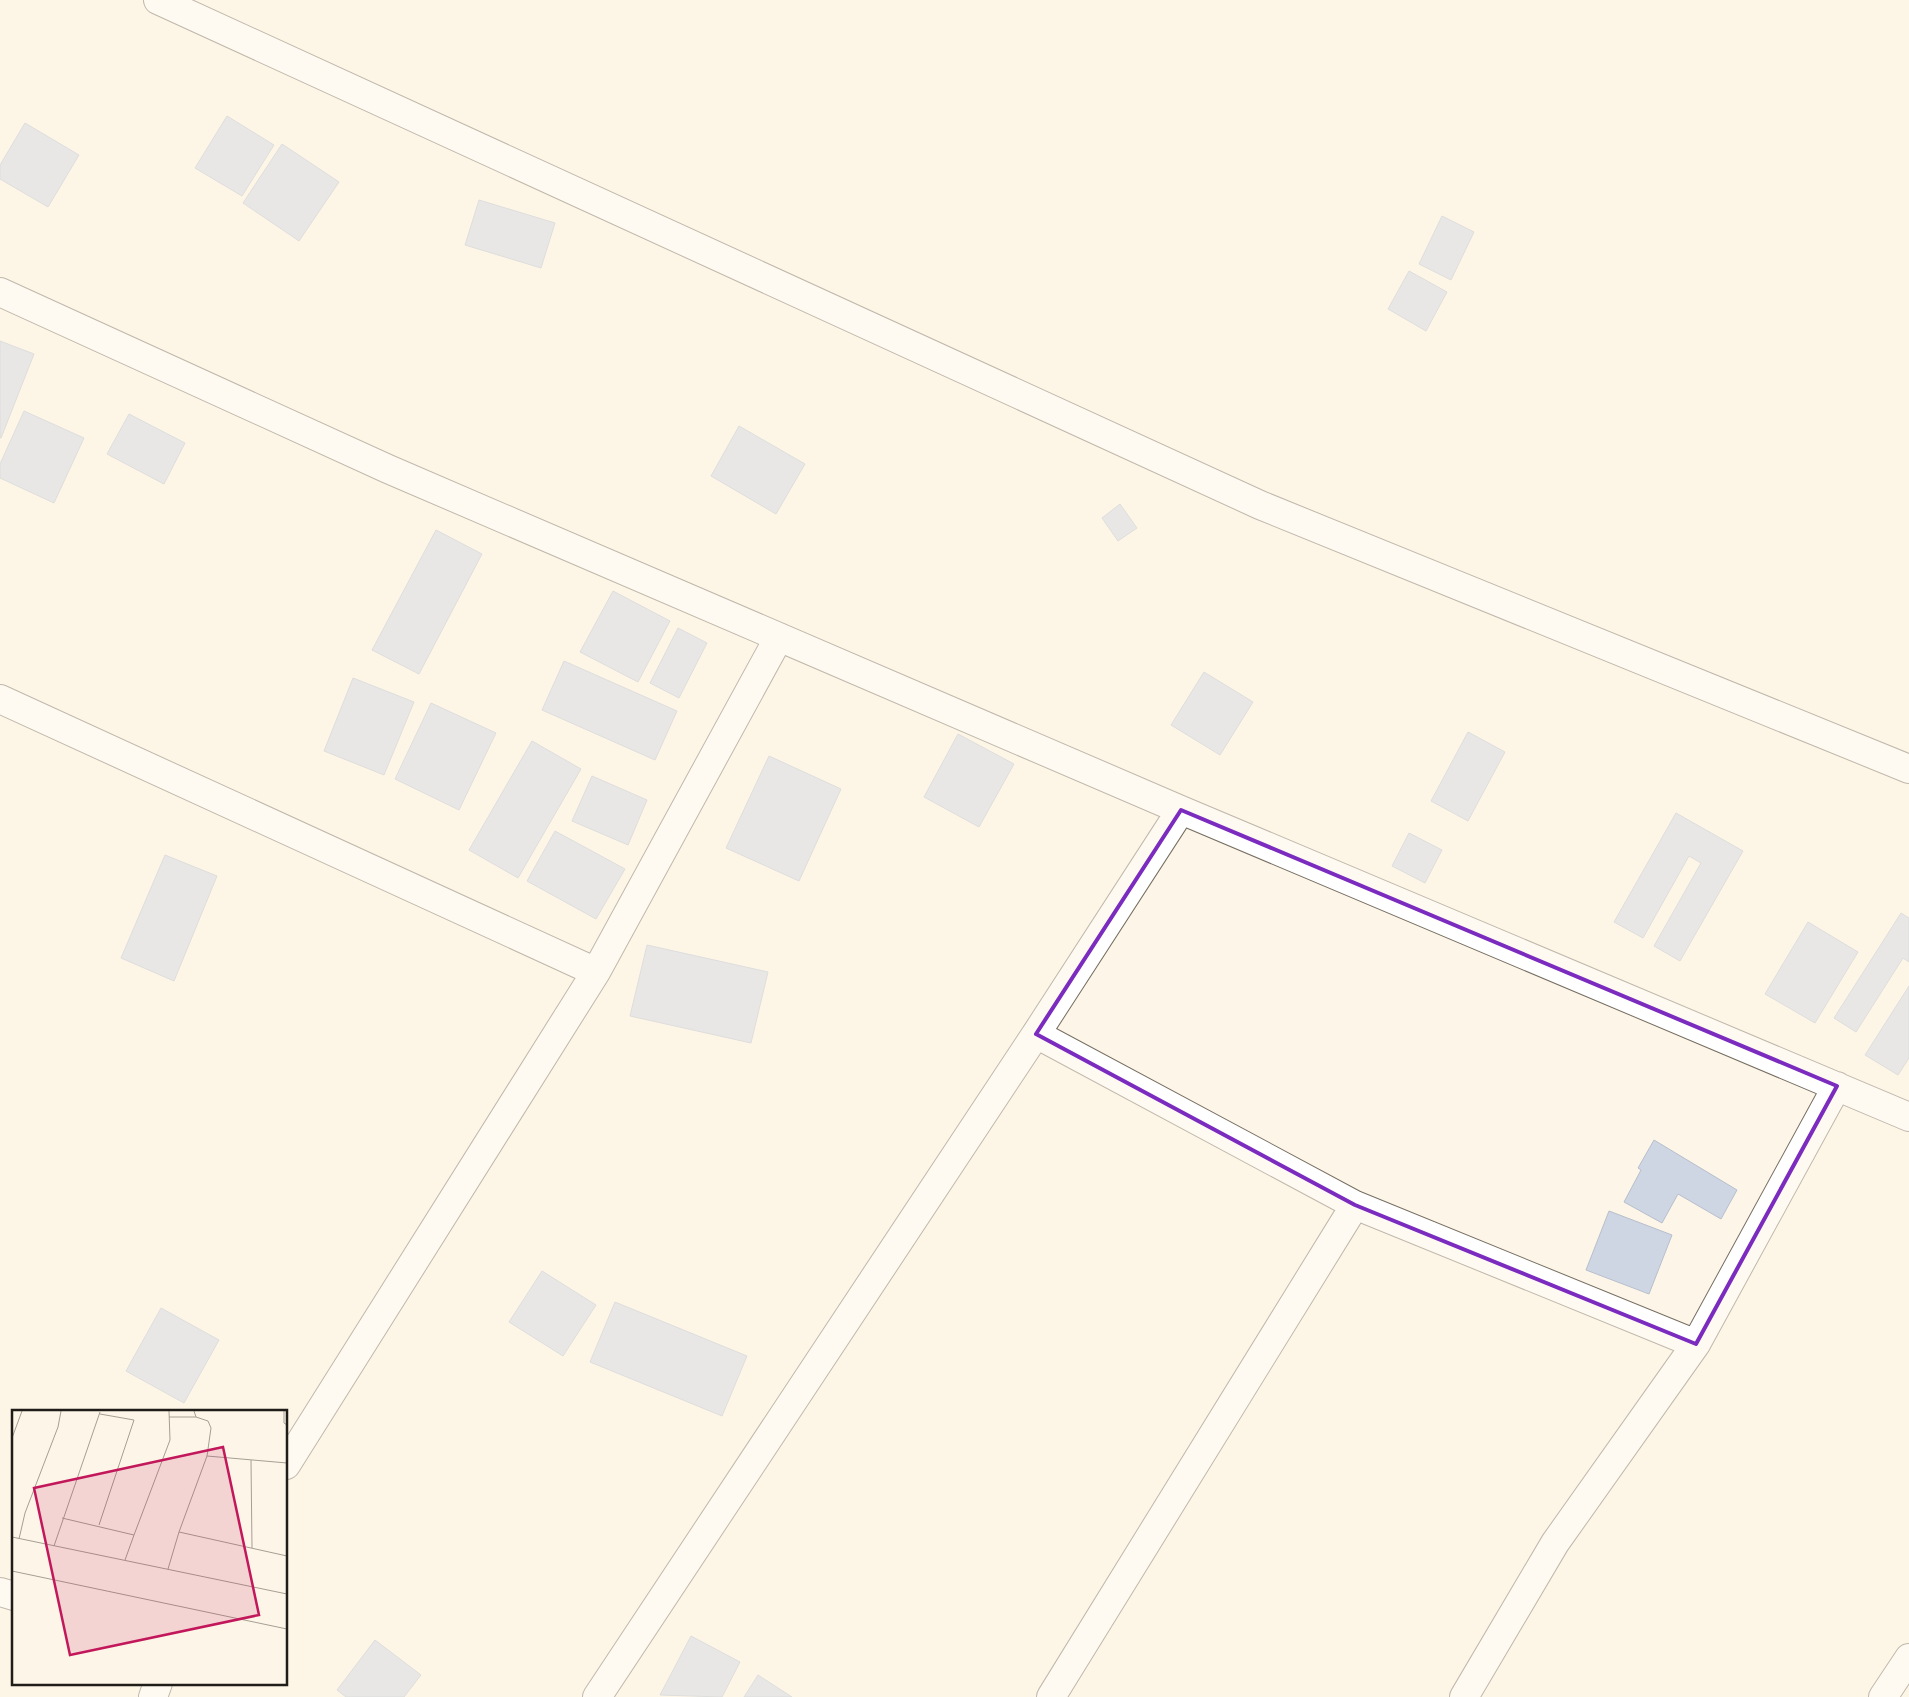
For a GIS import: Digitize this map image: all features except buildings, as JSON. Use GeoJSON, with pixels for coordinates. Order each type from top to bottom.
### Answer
{"type":"FeatureCollection","features":[{"type":"Feature","properties":{"kind":"street"},"geometry":{"type":"LineString","coordinates":[[158,0],[1260,504],[1909,769]]}},
{"type":"Feature","properties":{"kind":"street"},"geometry":{"type":"LineString","coordinates":[[0,292],[388,469],[1181,810],[1909,1117]]}},
{"type":"Feature","properties":{"kind":"street"},"geometry":{"type":"LineString","coordinates":[[288,1461],[596,972],[779,637]]}},
{"type":"Feature","properties":{"kind":"street"},"geometry":{"type":"LineString","coordinates":[[0,699],[596,972]]}},
{"type":"Feature","properties":{"kind":"street"},"geometry":{"type":"LineString","coordinates":[[597,1697],[1036,1034],[1181,810]]}},
{"type":"Feature","properties":{"kind":"street"},"geometry":{"type":"LineString","coordinates":[[1036,1034],[1355,1205],[1696,1344]]}},
{"type":"Feature","properties":{"kind":"street"},"geometry":{"type":"LineString","coordinates":[[1464,1697],[1555,1542],[1696,1344],[1837,1086]]}},
{"type":"Feature","properties":{"kind":"street"},"geometry":{"type":"LineString","coordinates":[[1051,1697],[1355,1205]]}},
{"type":"Feature","properties":{"kind":"street"},"geometry":{"type":"LineString","coordinates":[[1883,1697],[1909,1658]]}},
{"type":"Feature","properties":{"kind":"street"},"geometry":{"type":"LineString","coordinates":[[153,1697],[158,1684]]}},
{"type":"Feature","properties":{"kind":"highlighted area"},"geometry":{"type":"Polygon","coordinates":[[[1181,810],[1837,1086],[1696,1344],[1355,1205],[1036,1034],[1181,810]]]}}]}
